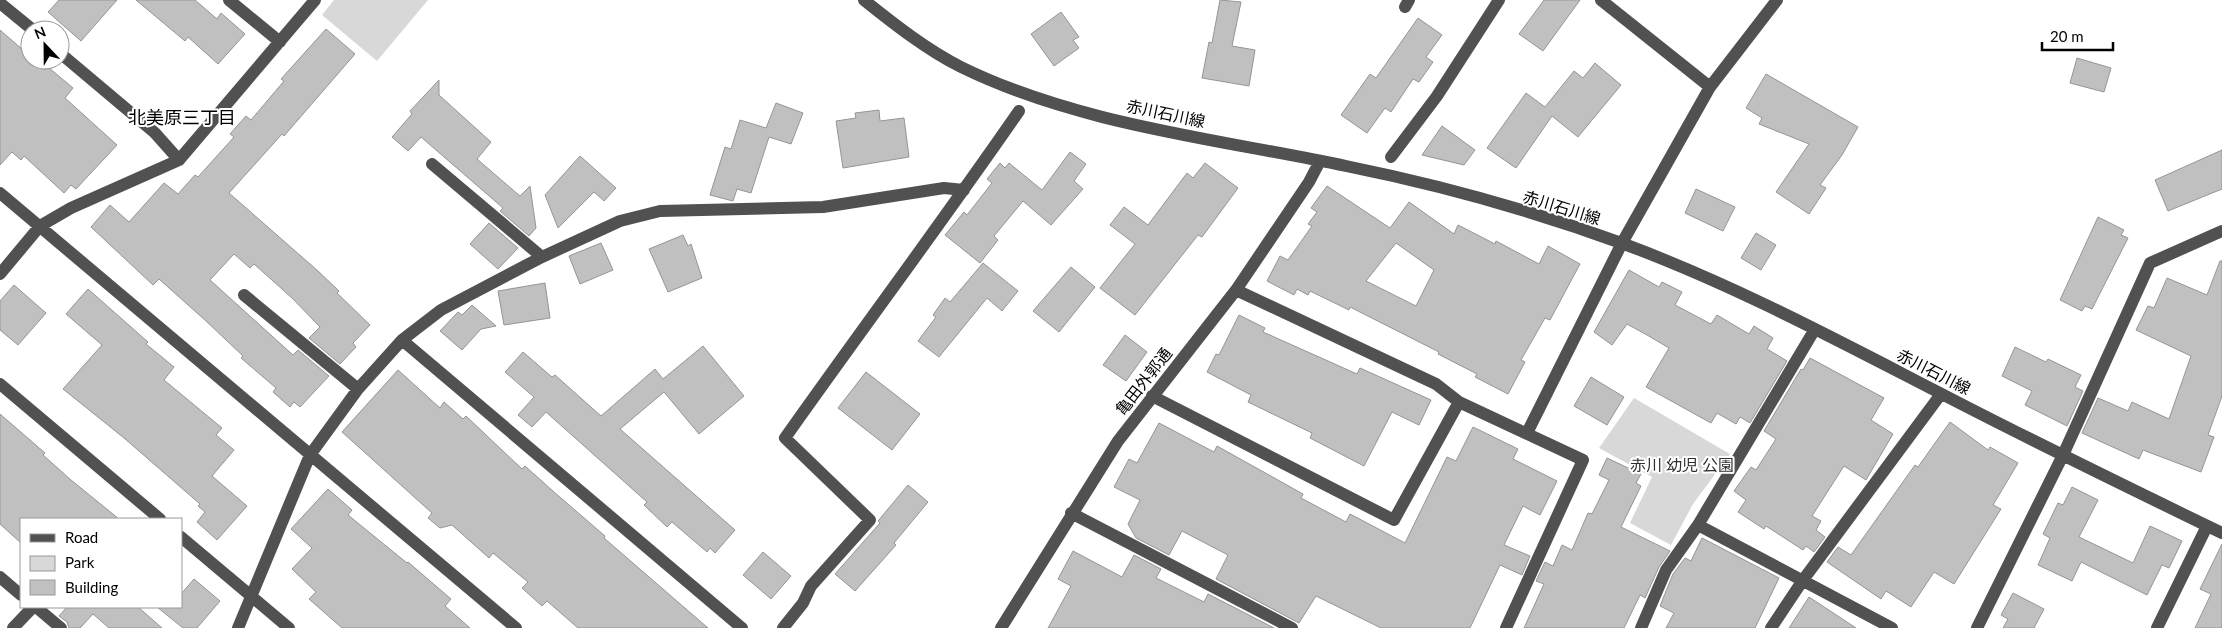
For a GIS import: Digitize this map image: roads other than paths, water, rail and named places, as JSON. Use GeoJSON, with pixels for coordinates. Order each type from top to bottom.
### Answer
{"type":"FeatureCollection","features":[{"type":"Feature","properties":{"kind":"street"},"geometry":{"type":"LineString","coordinates":[[229,0],[280,42]]}},
{"type":"Feature","properties":{"kind":"street"},"geometry":{"type":"LineString","coordinates":[[0,274],[40,226],[71,208],[179,160],[315,0]]}},
{"type":"Feature","properties":{"kind":"street","name":"赤川石川線"},"geometry":{"type":"LineString","coordinates":[[864,0],[920,42],[959,66],[1059,105],[1118,120],[1320,161],[1444,189],[1622,243],[1732,289],[1815,329],[2062,455],[2222,533]]}},
{"type":"Feature","properties":{"kind":"street"},"geometry":{"type":"LineString","coordinates":[[1391,157],[1437,96],[1499,0]]}},
{"type":"Feature","properties":{"kind":"street"},"geometry":{"type":"LineString","coordinates":[[1601,0],[1710,87]]}},
{"type":"Feature","properties":{"kind":"street"},"geometry":{"type":"LineString","coordinates":[[1527,433],[1622,243],[1710,87],[1777,0]]}},
{"type":"Feature","properties":{"kind":"street"},"geometry":{"type":"LineString","coordinates":[[0,3],[21,20]]}},
{"type":"Feature","properties":{"kind":"street"},"geometry":{"type":"LineString","coordinates":[[70,61],[155,133],[179,160]]}},
{"type":"Feature","properties":{"kind":"street"},"geometry":{"type":"LineString","coordinates":[[783,628],[804,603],[811,586],[870,520],[785,438],[1019,111]]}},
{"type":"Feature","properties":{"kind":"street","name":"亀田外郭通"},"geometry":{"type":"LineString","coordinates":[[1001,628],[1071,513],[1118,441],[1236,290],[1309,182],[1320,161]]}},
{"type":"Feature","properties":{"kind":"street"},"geometry":{"type":"LineString","coordinates":[[432,164],[542,257]]}},
{"type":"Feature","properties":{"kind":"street"},"geometry":{"type":"LineString","coordinates":[[238,628],[310,455],[358,389],[402,340],[442,310],[542,257],[620,221],[660,210],[823,207],[944,188],[964,190]]}},
{"type":"Feature","properties":{"kind":"street"},"geometry":{"type":"LineString","coordinates":[[0,193],[516,628]]}},
{"type":"Feature","properties":{"kind":"street"},"geometry":{"type":"LineString","coordinates":[[1977,628],[2062,455],[2150,263],[2222,231]]}},
{"type":"Feature","properties":{"kind":"street"},"geometry":{"type":"LineString","coordinates":[[1236,290],[1436,384],[1459,402],[1582,460],[1506,628]]}},
{"type":"Feature","properties":{"kind":"street"},"geometry":{"type":"LineString","coordinates":[[244,295],[358,389]]}},
{"type":"Feature","properties":{"kind":"street"},"geometry":{"type":"LineString","coordinates":[[1641,628],[1666,570],[1698,525],[1815,329]]}},
{"type":"Feature","properties":{"kind":"street"},"geometry":{"type":"LineString","coordinates":[[402,340],[742,628]]}},
{"type":"Feature","properties":{"kind":"street"},"geometry":{"type":"LineString","coordinates":[[0,384],[159,518]]}},
{"type":"Feature","properties":{"kind":"street"},"geometry":{"type":"LineString","coordinates":[[1771,628],[1803,580],[1941,394]]}},
{"type":"Feature","properties":{"kind":"street"},"geometry":{"type":"LineString","coordinates":[[1152,396],[1394,520],[1459,402]]}},
{"type":"Feature","properties":{"kind":"street"},"geometry":{"type":"LineString","coordinates":[[1071,513],[1292,628]]}},
{"type":"Feature","properties":{"kind":"street"},"geometry":{"type":"LineString","coordinates":[[1698,525],[1892,628]]}},
{"type":"Feature","properties":{"kind":"street"},"geometry":{"type":"LineString","coordinates":[[2157,628],[2207,526]]}},
{"type":"Feature","properties":{"kind":"street"},"geometry":{"type":"LineString","coordinates":[[182,538],[289,628]]}},
{"type":"Feature","properties":{"kind":"street"},"geometry":{"type":"LineString","coordinates":[[0,577],[20,594]]}},
{"type":"Feature","properties":{"kind":"street"},"geometry":{"type":"LineString","coordinates":[[13,628],[33,608]]}},
{"type":"Feature","properties":{"kind":"street"},"geometry":{"type":"LineString","coordinates":[[35,608],[61,628]]}},
{"type":"Feature","properties":{"kind":"district","name":"北美原三丁目"},"geometry":{"type":"Point","coordinates":[182,117]}},
{"type":"Feature","properties":{"kind":"park label","name":"赤川 幼児 公園"},"geometry":{"type":"Point","coordinates":[1682,464]}}]}
